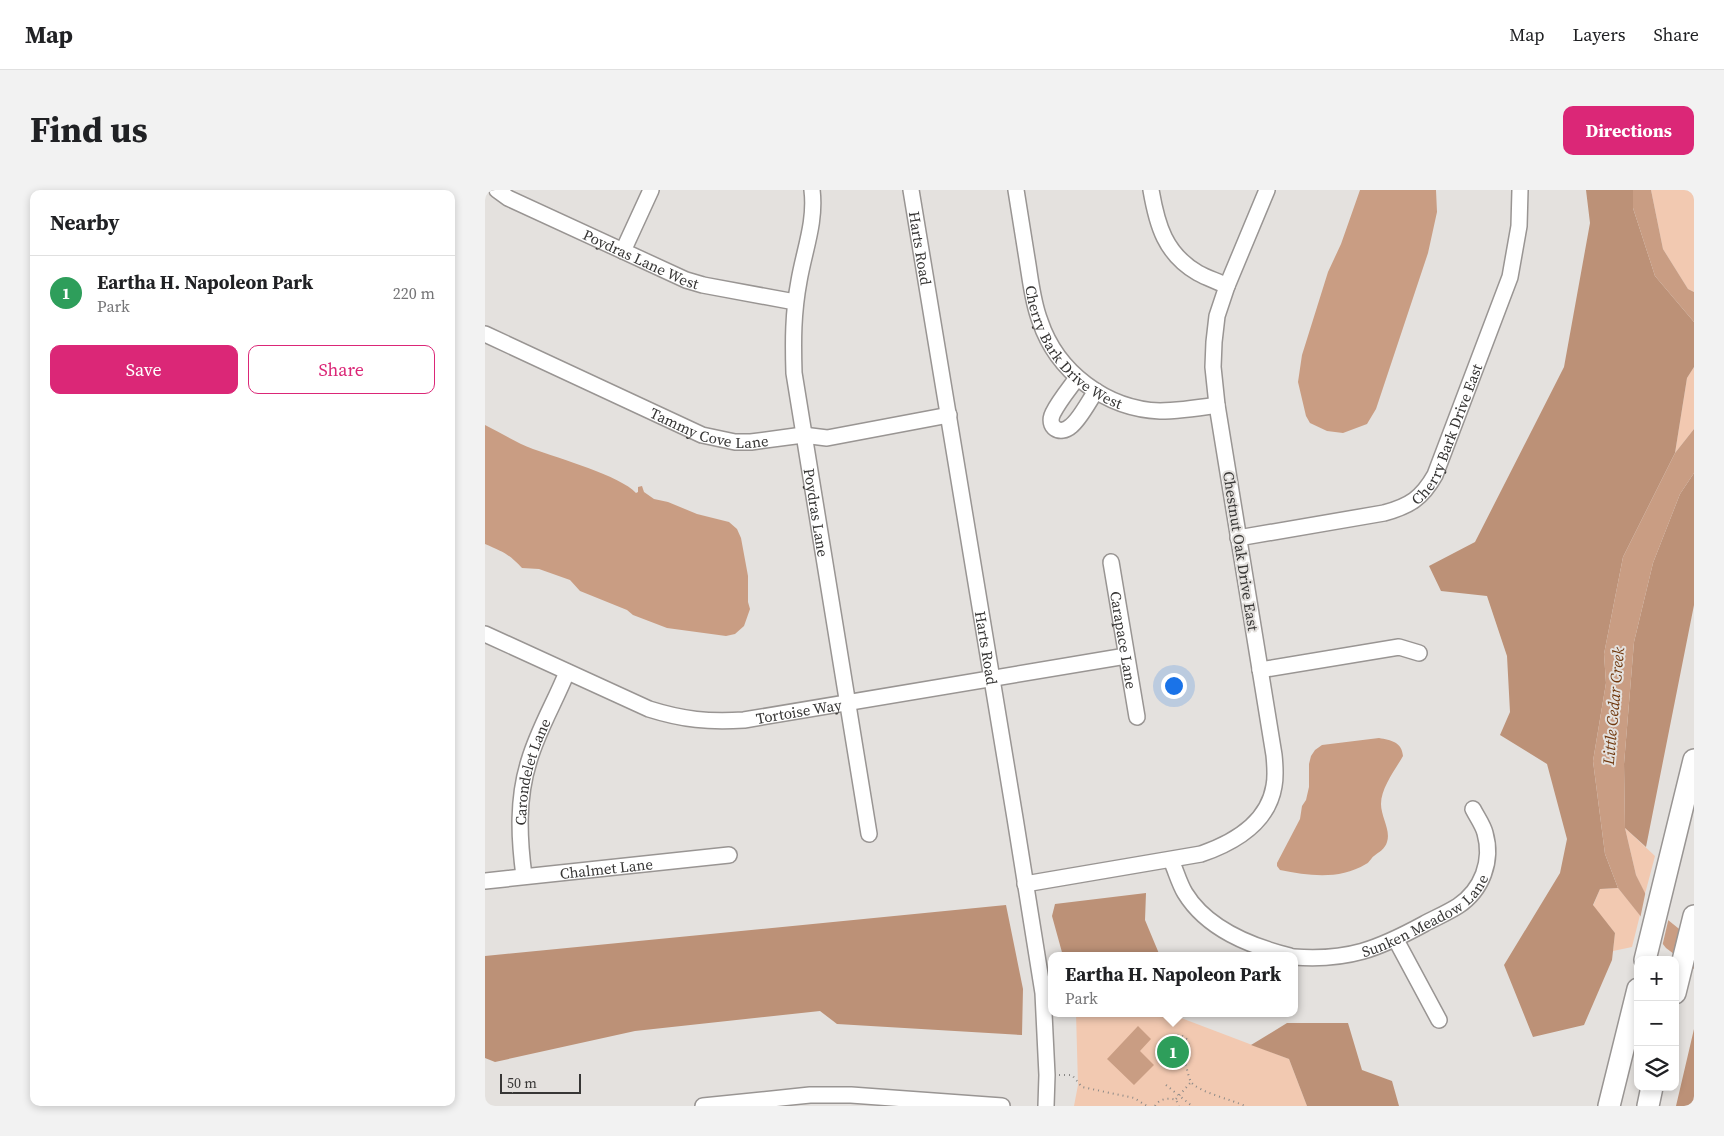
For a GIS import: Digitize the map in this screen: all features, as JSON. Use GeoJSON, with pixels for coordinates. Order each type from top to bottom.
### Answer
{"type":"FeatureCollection","features":[{"type":"Feature","properties":{"kind":"highway"},"geometry":{"type":"LineString","coordinates":[[1646,956],[1694,760]]}},
{"type":"Feature","properties":{"kind":"highway"},"geometry":{"type":"LineString","coordinates":[[1679,977],[1694,916]]}},
{"type":"Feature","properties":{"kind":"highway"},"geometry":{"type":"LineString","coordinates":[[1609,1106],[1635,1001]]}},
{"type":"Feature","properties":{"kind":"highway"},"geometry":{"type":"LineString","coordinates":[[1648,1106],[1651,1091]]}},
{"type":"Feature","properties":{"kind":"street","name":"Poydras Lane West"},"geometry":{"type":"LineString","coordinates":[[497,190],[508,198],[686,280],[703,285],[795,302]]}},
{"type":"Feature","properties":{"kind":"street"},"geometry":{"type":"LineString","coordinates":[[623,251],[651,190]]}},
{"type":"Feature","properties":{"kind":"street","name":"Poydras Lane"},"geometry":{"type":"LineString","coordinates":[[812,190],[812,219],[795,302],[792,327],[794,373],[869,834]]}},
{"type":"Feature","properties":{"kind":"street","name":"Harts Road"},"geometry":{"type":"LineString","coordinates":[[911,190],[992,679],[1043,1003],[1047,1075],[1046,1106]]}},
{"type":"Feature","properties":{"kind":"street","name":"Cherry Bark Drive West"},"geometry":{"type":"LineString","coordinates":[[1016,190],[1034,302],[1040,322],[1056,353],[1077,378],[1095,391],[1116,402],[1138,408],[1159,411],[1217,405]]}},
{"type":"Feature","properties":{"kind":"street"},"geometry":{"type":"LineString","coordinates":[[1151,190],[1156,220],[1174,254],[1184,264],[1198,273],[1227,286]]}},
{"type":"Feature","properties":{"kind":"street","name":"Chestnut Oak Drive East"},"geometry":{"type":"LineString","coordinates":[[1025,884],[1171,860],[1220,848],[1240,836],[1257,821],[1268,805],[1274,787],[1276,772],[1217,405],[1213,367],[1217,316],[1227,286],[1267,190]]}},
{"type":"Feature","properties":{"kind":"street","name":"Cherry Bark Drive East"},"geometry":{"type":"LineString","coordinates":[[1238,538],[1384,513],[1401,508],[1427,490],[1435,476],[1509,277],[1519,226],[1520,190]]}},
{"type":"Feature","properties":{"kind":"street","name":"Tammy Cove Lane"},"geometry":{"type":"LineString","coordinates":[[485,334],[702,435],[735,442],[751,442],[803,435],[827,438],[949,415]]}},
{"type":"Feature","properties":{"kind":"street"},"geometry":{"type":"LineString","coordinates":[[1077,378],[1052,414],[1051,422],[1053,427],[1058,430],[1065,430],[1072,426],[1095,391]]}},
{"type":"Feature","properties":{"kind":"street","name":"Carapace Lane"},"geometry":{"type":"LineString","coordinates":[[1111,562],[1137,717]]}},
{"type":"Feature","properties":{"kind":"street","name":"Tortoise Way"},"geometry":{"type":"LineString","coordinates":[[485,634],[649,709],[674,717],[695,720],[744,720],[1126,656]]}},
{"type":"Feature","properties":{"kind":"street"},"geometry":{"type":"LineString","coordinates":[[1260,670],[1399,647],[1419,653]]}},
{"type":"Feature","properties":{"kind":"street","name":"Carondelet Lane"},"geometry":{"type":"LineString","coordinates":[[524,876],[519,820],[522,790],[528,762],[536,741],[567,672]]}},
{"type":"Feature","properties":{"kind":"street","name":"Sunken Meadow Lane"},"geometry":{"type":"LineString","coordinates":[[1298,956],[1339,957],[1364,952],[1396,940],[1458,906],[1471,895],[1481,881],[1487,864],[1488,848],[1485,831],[1473,809]]}},
{"type":"Feature","properties":{"kind":"street","name":"Chalmet Lane"},"geometry":{"type":"LineString","coordinates":[[485,881],[729,854]]}},
{"type":"Feature","properties":{"kind":"street"},"geometry":{"type":"LineString","coordinates":[[1171,860],[1185,892],[1195,907],[1212,922],[1229,934],[1249,944],[1276,952]]}},
{"type":"Feature","properties":{"kind":"street"},"geometry":{"type":"LineString","coordinates":[[1396,940],[1439,1020]]}},
{"type":"Feature","properties":{"kind":"street"},"geometry":{"type":"LineString","coordinates":[[704,1106],[810,1095],[894,1102],[1002,1106]]}},
{"type":"Feature","properties":{"kind":"path"},"geometry":{"type":"LineString","coordinates":[[1169,1039],[1173,1035],[1181,1035],[1188,1040],[1189,1047],[1187,1053],[1182,1056],[1187,1065],[1191,1082],[1206,1092],[1245,1106]]}},
{"type":"Feature","properties":{"kind":"path"},"geometry":{"type":"LineString","coordinates":[[1057,1075],[1071,1075],[1082,1087],[1134,1098],[1147,1106]]}},
{"type":"Feature","properties":{"kind":"path"},"geometry":{"type":"LineString","coordinates":[[1176,1100],[1191,1082]]}},
{"type":"Feature","properties":{"kind":"path"},"geometry":{"type":"LineString","coordinates":[[1166,1085],[1192,1106]]}},
{"type":"Feature","properties":{"kind":"path"},"geometry":{"type":"LineString","coordinates":[[1155,1106],[1162,1100],[1176,1100]]}},
{"type":"Feature","properties":{"kind":"path"},"geometry":{"type":"LineString","coordinates":[[1176,1100],[1179,1106]]}},
{"type":"Feature","properties":{"kind":"shaded area"},"geometry":{"type":"Polygon","coordinates":[[[1586,190],[1633,190],[1633,208],[1655,276],[1694,322],[1694,367],[1687,378],[1675,453],[1623,557],[1604,654],[1606,683],[1593,761],[1605,854],[1618,888],[1600,889],[1593,905],[1615,933],[1612,960],[1584,1025],[1533,1037],[1504,965],[1560,873],[1567,839],[1547,764],[1500,735],[1510,712],[1507,656],[1487,596],[1441,591],[1429,566],[1475,542],[1564,367],[1590,223],[1586,190]]]}},
{"type":"Feature","properties":{"kind":"shaded area"},"geometry":{"type":"Polygon","coordinates":[[[1651,190],[1694,190],[1694,292],[1688,289],[1663,249],[1651,190]]]}},
{"type":"Feature","properties":{"kind":"shaded area"},"geometry":{"type":"Polygon","coordinates":[[[1694,367],[1694,429],[1675,453],[1687,378],[1694,367]]]}},
{"type":"Feature","properties":{"kind":"shaded area"},"geometry":{"type":"Polygon","coordinates":[[[1694,473],[1694,605],[1646,847],[1625,828],[1624,764],[1634,642],[1653,563],[1680,494],[1694,473]]]}},
{"type":"Feature","properties":{"kind":"shaded area"},"geometry":{"type":"Polygon","coordinates":[[[1625,828],[1655,856],[1645,894],[1636,875],[1625,828]]]}},
{"type":"Feature","properties":{"kind":"shaded area"},"geometry":{"type":"Polygon","coordinates":[[[1618,888],[1640,915],[1632,947],[1613,951],[1615,933],[1593,906],[1600,889],[1618,888]]]}},
{"type":"Feature","properties":{"kind":"shaded area"},"geometry":{"type":"Polygon","coordinates":[[[1146,893],[1145,920],[1158,952],[1062,952],[1052,916],[1055,904],[1146,893]]]}},
{"type":"Feature","properties":{"kind":"shaded area"},"geometry":{"type":"Polygon","coordinates":[[[1006,905],[1023,989],[1022,1035],[837,1024],[820,1011],[635,1031],[495,1062],[485,1058],[485,956],[1006,905]]]}},
{"type":"Feature","properties":{"kind":"shaded area"},"geometry":{"type":"Polygon","coordinates":[[[1076,1017],[1179,1017],[1289,1059],[1307,1106],[1074,1106],[1078,1085],[1076,1017]]]}},
{"type":"Feature","properties":{"kind":"shaded area"},"geometry":{"type":"Polygon","coordinates":[[[1287,1023],[1348,1023],[1362,1070],[1392,1081],[1399,1106],[1307,1106],[1289,1059],[1251,1045],[1287,1023]]]}},
{"type":"Feature","properties":{"kind":"shaded area"},"geometry":{"type":"Polygon","coordinates":[[[1694,1029],[1694,1106],[1676,1106],[1694,1029]]]}},
{"type":"Feature","properties":{"kind":"water"},"geometry":{"type":"Polygon","coordinates":[[[1360,190],[1436,190],[1437,212],[1428,253],[1376,409],[1367,424],[1343,433],[1327,431],[1310,423],[1306,416],[1298,382],[1302,355],[1328,272],[1341,244],[1360,190]]]}},
{"type":"Feature","properties":{"kind":"water"},"geometry":{"type":"Polygon","coordinates":[[[1633,190],[1651,190],[1663,249],[1688,289],[1694,292],[1694,322],[1655,276],[1633,208],[1633,190]]]}},
{"type":"Feature","properties":{"kind":"water"},"geometry":{"type":"Polygon","coordinates":[[[485,425],[527,447],[617,480],[636,493],[638,492],[638,487],[642,486],[644,492],[654,499],[668,502],[697,514],[729,522],[737,529],[741,538],[748,576],[748,602],[750,609],[744,626],[735,634],[726,636],[667,628],[580,591],[570,580],[539,569],[522,568],[505,553],[485,544],[485,425]]]}},
{"type":"Feature","properties":{"kind":"water","name":"Little Cedar Creek"},"geometry":{"type":"Polygon","coordinates":[[[1694,429],[1694,473],[1680,494],[1653,563],[1634,642],[1624,764],[1625,828],[1636,875],[1652,907],[1694,941],[1694,969],[1666,948],[1618,888],[1605,854],[1593,761],[1606,683],[1604,654],[1623,557],[1675,453],[1694,429]]]}},
{"type":"Feature","properties":{"kind":"water"},"geometry":{"type":"Polygon","coordinates":[[[1379,738],[1392,741],[1398,745],[1403,756],[1383,792],[1381,809],[1388,833],[1385,847],[1367,863],[1345,873],[1313,875],[1280,870],[1277,863],[1300,819],[1302,806],[1306,800],[1309,787],[1309,764],[1315,750],[1322,745],[1379,738]]]}},
{"type":"Feature","properties":{"kind":"water"},"geometry":{"type":"Polygon","coordinates":[[[1138,1026],[1151,1039],[1140,1051],[1154,1065],[1134,1085],[1107,1059],[1138,1026]]]}},
{"type":"Feature","properties":{"kind":"pier"},"geometry":{"type":"Polygon","coordinates":[[[1646,890],[1654,905],[1669,917],[1662,947],[1640,919],[1646,890]]]}},
{"type":"Feature","properties":{"kind":"place","name":"Eartha H. Napoleon Park"},"geometry":{"type":"Point","coordinates":[1173,1052]}}]}
